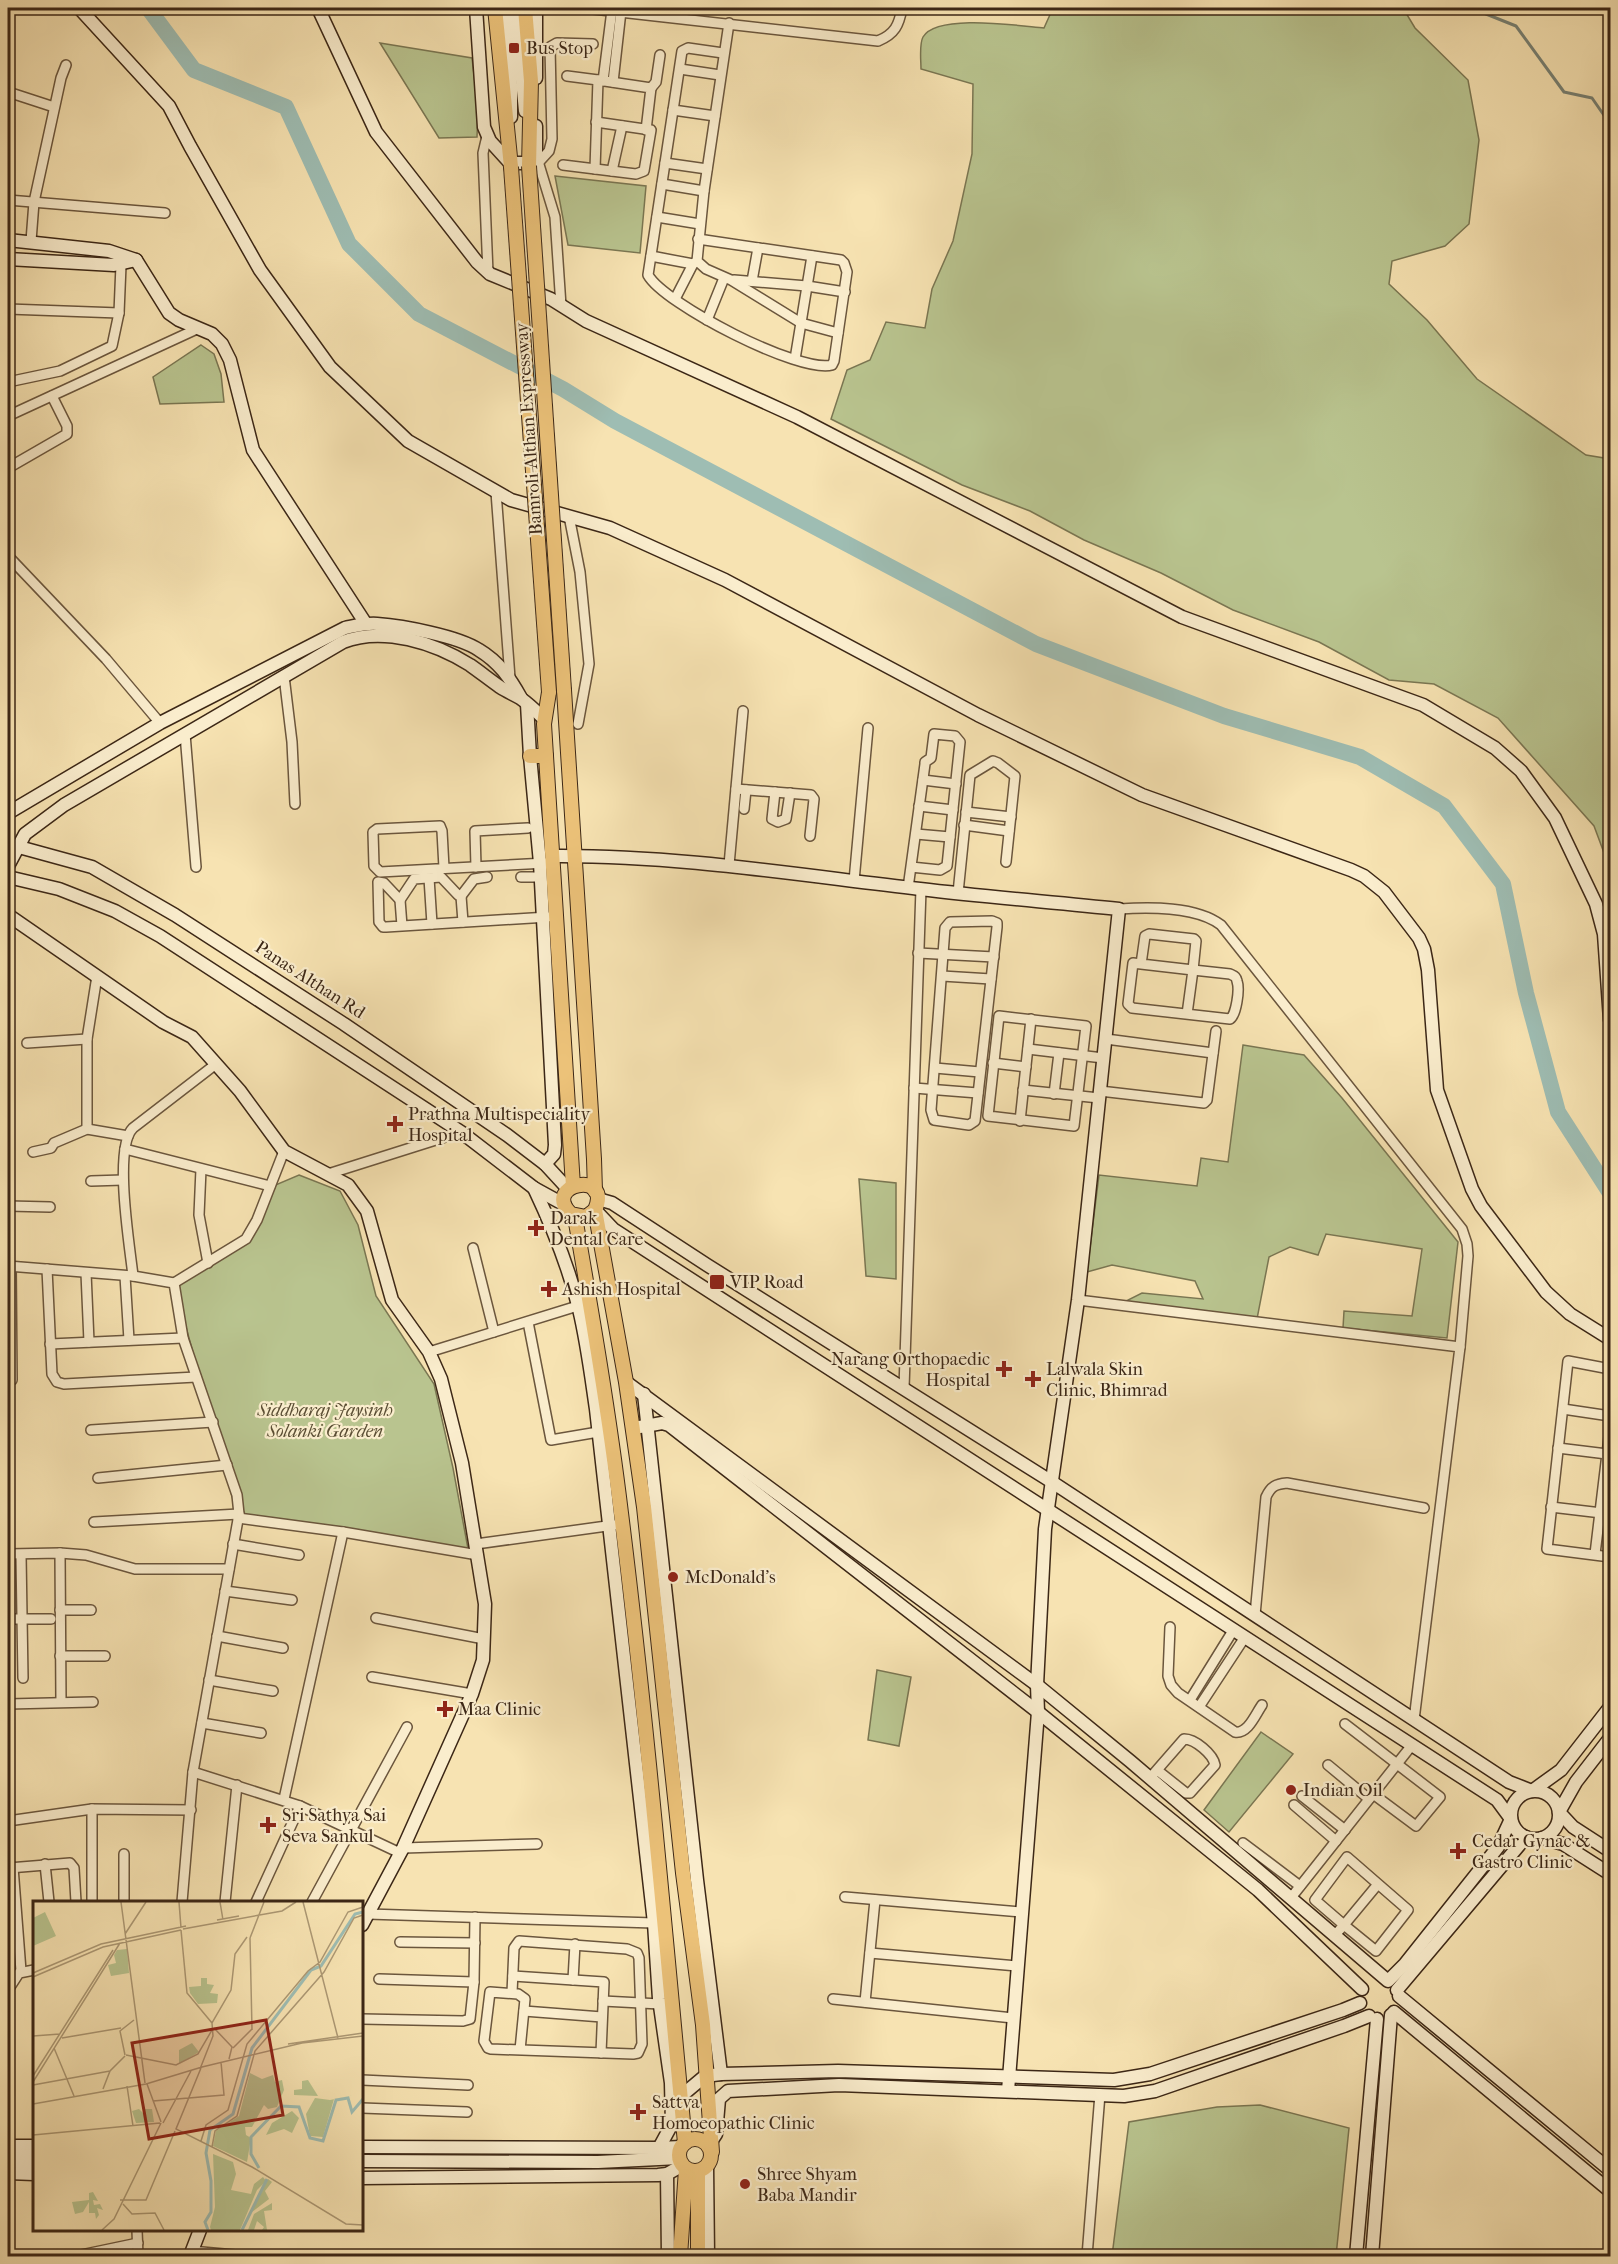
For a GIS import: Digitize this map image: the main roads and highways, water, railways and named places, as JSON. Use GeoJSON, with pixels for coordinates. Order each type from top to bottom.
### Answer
{"type":"FeatureCollection","features":[{"type":"Feature","properties":{"kind":"main road"},"geometry":{"type":"LineString","coordinates":[[495,8],[510,165],[549,692],[544,719],[549,861],[556,917],[571,1187]]}},
{"type":"Feature","properties":{"kind":"main road","name":"Bamroli-Althan Expressway"},"geometry":{"type":"LineString","coordinates":[[525,8],[531,81],[533,161],[564,690],[572,720],[576,856],[587,967],[587,1028],[596,1200],[634,1428],[686,1834],[711,2146]]}},
{"type":"Feature","properties":{"kind":"main road"},"geometry":{"type":"LineString","coordinates":[[530,756],[546,756]]}},
{"type":"Feature","properties":{"kind":"main road"},"geometry":{"type":"LineString","coordinates":[[583,1184],[596,1200],[586,1217],[575,1217],[567,1210],[565,1194],[571,1187],[583,1184]]}},
{"type":"Feature","properties":{"kind":"main road"},"geometry":{"type":"LineString","coordinates":[[575,1217],[584,1304],[604,1431],[698,2256]]}},
{"type":"Feature","properties":{"kind":"main road"},"geometry":{"type":"LineString","coordinates":[[609,1286],[624,1283]]}},
{"type":"Feature","properties":{"kind":"main road"},"geometry":{"type":"LineString","coordinates":[[680,2256],[688,2160],[692,2139],[701,2139],[711,2146],[710,2162],[688,2160]]}},
{"type":"Feature","properties":{"kind":"waterway"},"geometry":{"type":"LineString","coordinates":[[148,8],[194,70],[286,107],[349,244],[419,314],[563,389],[615,421],[1036,644],[1224,716],[1360,757],[1444,806],[1503,884],[1526,993],[1558,1112],[1610,1193]]}},
{"type":"Feature","properties":{"kind":"waterway"},"geometry":{"type":"LineString","coordinates":[[1471,8],[1516,26],[1564,92],[1592,98],[1610,124]]}},
{"type":"Feature","properties":{"kind":"place","name":"Bus Stop"},"geometry":{"type":"Point","coordinates":[514,48]}},
{"type":"Feature","properties":{"kind":"place","name":"Prathna Multispeciality Hospital"},"geometry":{"type":"Point","coordinates":[395,1124]}},
{"type":"Feature","properties":{"kind":"place","name":"Darak Dental Care"},"geometry":{"type":"Point","coordinates":[536,1228]}},
{"type":"Feature","properties":{"kind":"place","name":"VIP Road"},"geometry":{"type":"Point","coordinates":[717,1282]}},
{"type":"Feature","properties":{"kind":"place","name":"Ashish Hospital"},"geometry":{"type":"Point","coordinates":[549,1289]}},
{"type":"Feature","properties":{"kind":"place","name":"Narang Orthopaedic Hospital"},"geometry":{"type":"Point","coordinates":[1004,1369]}},
{"type":"Feature","properties":{"kind":"place","name":"Lalwala Skin Clinic, Bhimrad"},"geometry":{"type":"Point","coordinates":[1033,1379]}},
{"type":"Feature","properties":{"kind":"place","name":"McDonald's"},"geometry":{"type":"Point","coordinates":[673,1577]}},
{"type":"Feature","properties":{"kind":"place","name":"Maa Clinic"},"geometry":{"type":"Point","coordinates":[445,1709]}},
{"type":"Feature","properties":{"kind":"place","name":"Indian Oil"},"geometry":{"type":"Point","coordinates":[1291,1790]}},
{"type":"Feature","properties":{"kind":"place","name":"Sri Sathya Sai Seva Sankul"},"geometry":{"type":"Point","coordinates":[268,1825]}},
{"type":"Feature","properties":{"kind":"place","name":"Cedar Gynac & Gastro Clinic"},"geometry":{"type":"Point","coordinates":[1458,1851]}},
{"type":"Feature","properties":{"kind":"place","name":"Sattva Homoeopathic Clinic"},"geometry":{"type":"Point","coordinates":[638,2112]}},
{"type":"Feature","properties":{"kind":"place","name":"Shree Shyam Baba Mandir"},"geometry":{"type":"Point","coordinates":[745,2184]}},
{"type":"Feature","properties":{"kind":"park label","name":"Siddharaj Jaysinh Solanki Garden"},"geometry":{"type":"Point","coordinates":[325,1420]}}]}
